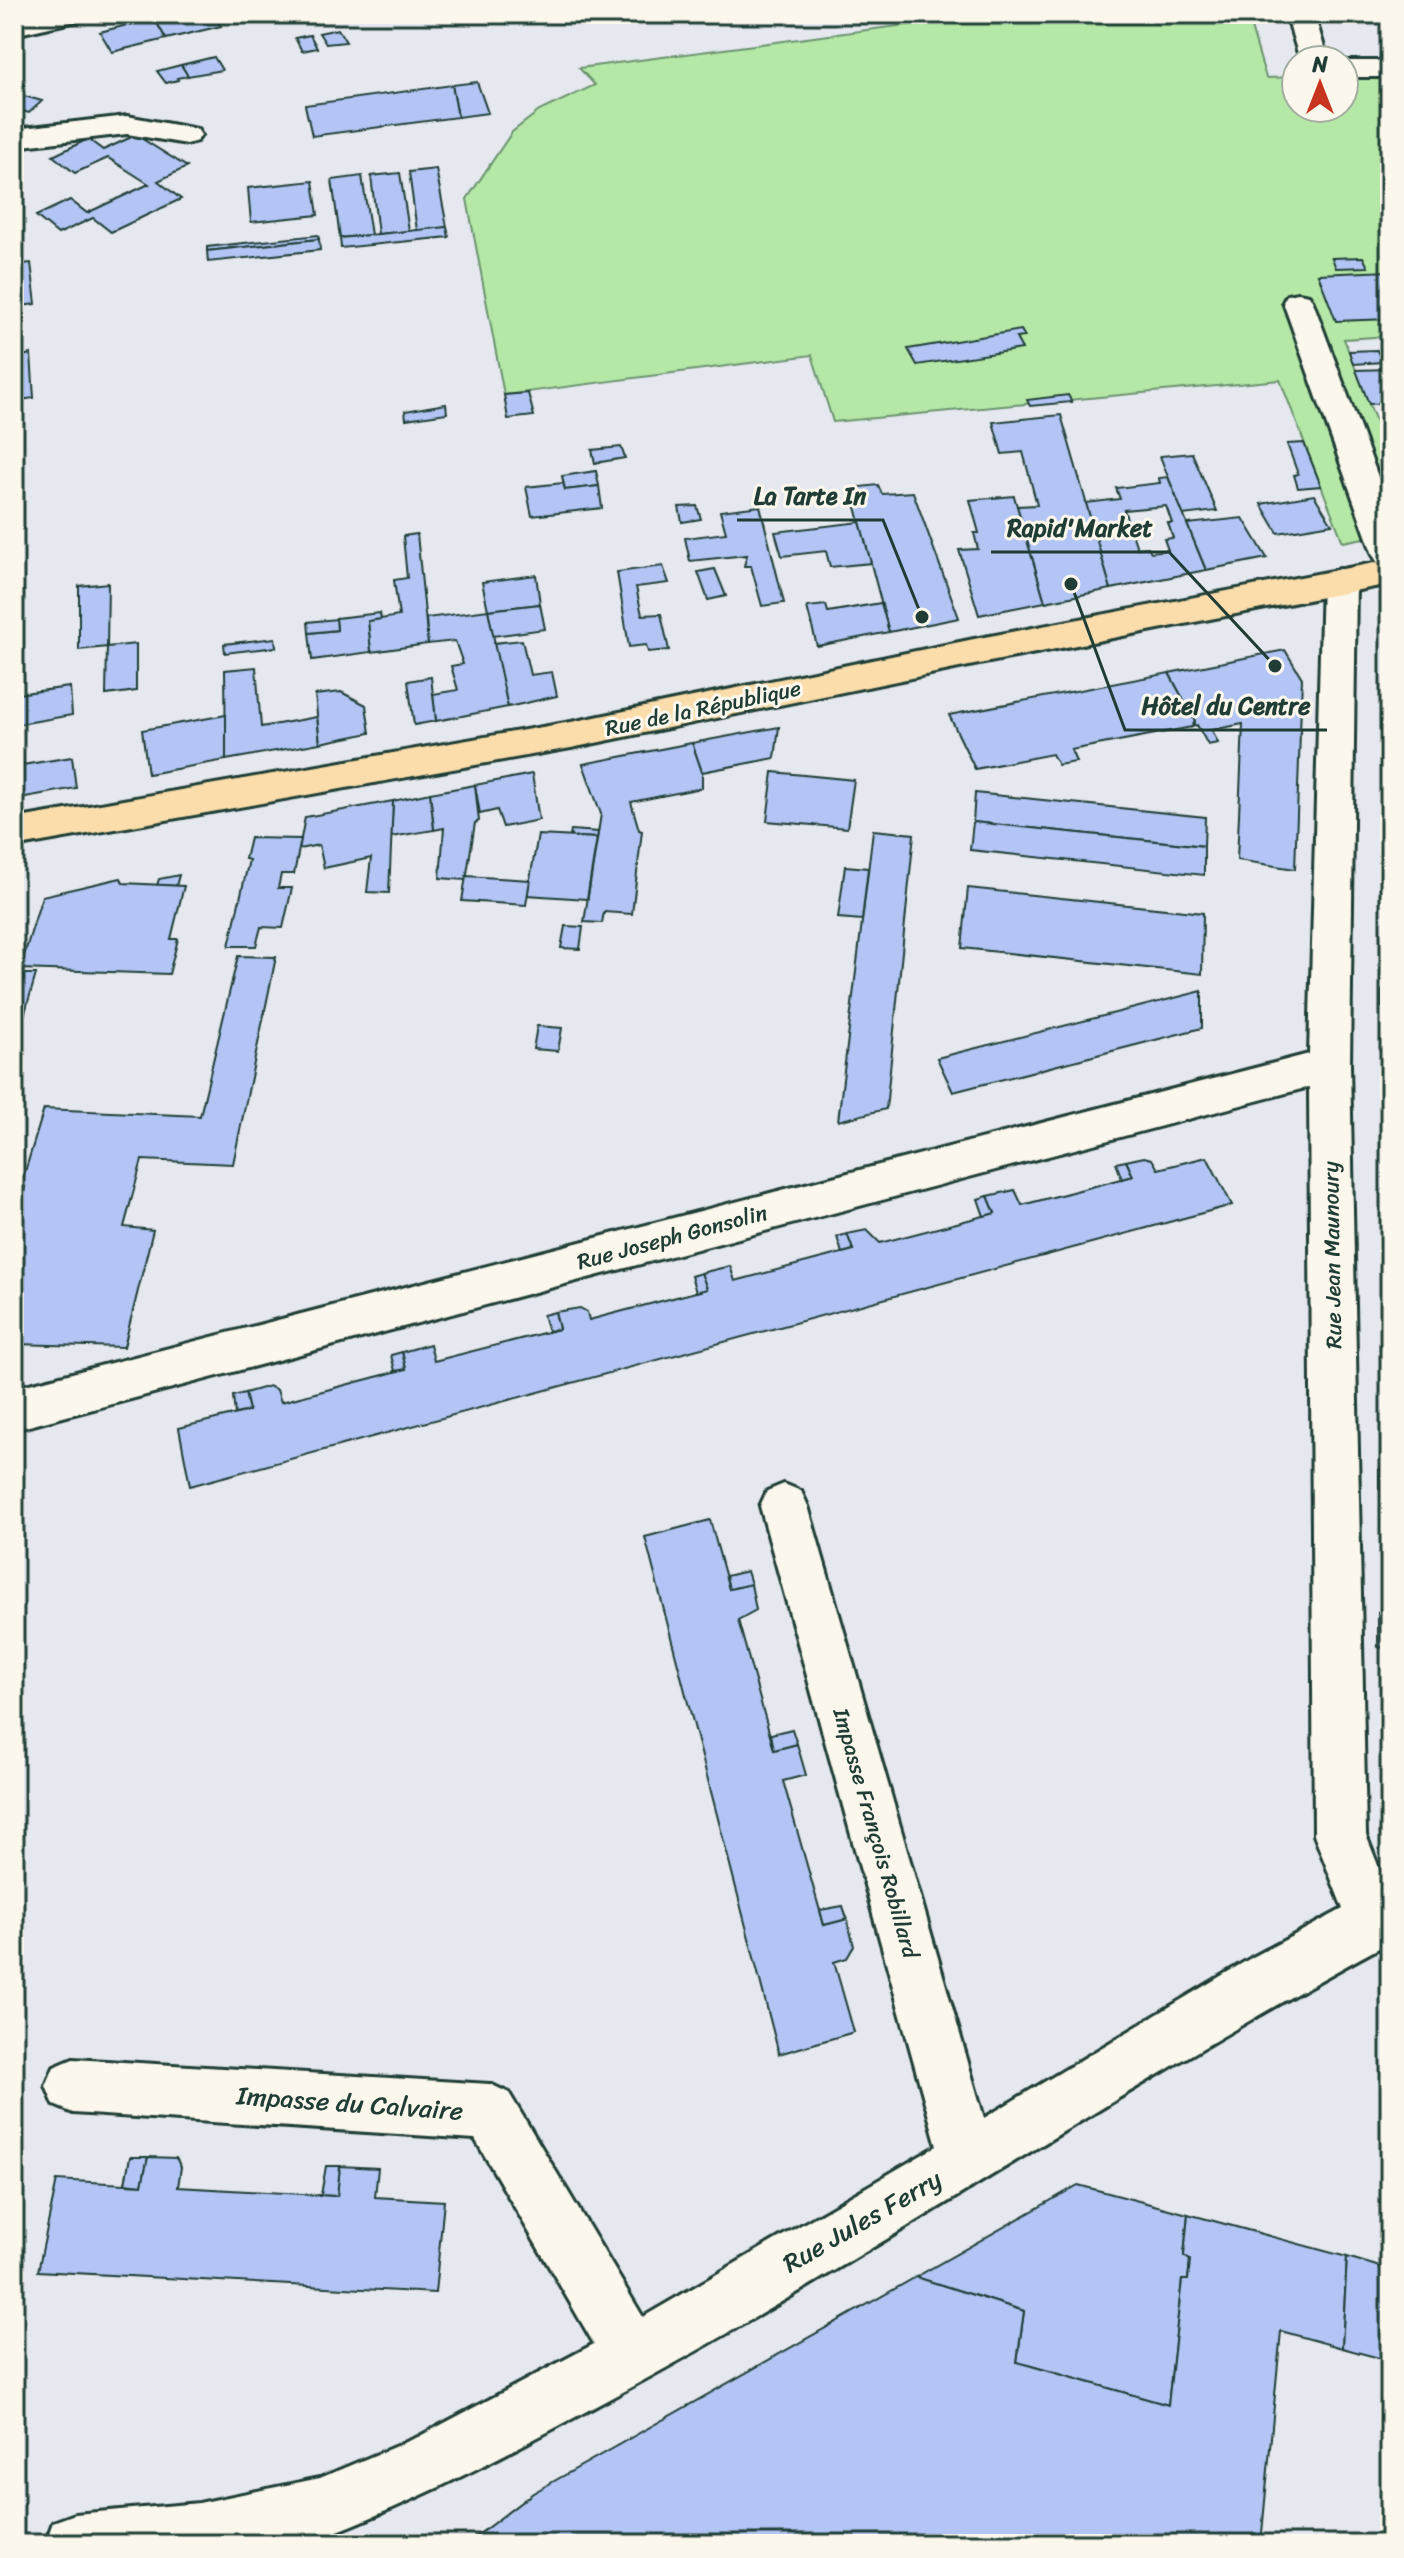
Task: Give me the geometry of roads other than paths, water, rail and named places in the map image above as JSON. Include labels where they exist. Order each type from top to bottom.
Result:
[{"type":"main road","name":"Rue de la République","points":[[14,833],[571,735],[1390,572]]},
{"type":"street","points":[[14,27],[71,14]]},
{"type":"street","points":[[1300,14],[1309,44]]},
{"type":"street","points":[[1360,69],[1390,69]]},
{"type":"street","points":[[14,138],[127,125],[187,135]]},
{"type":"street","points":[[1298,302],[1390,555]]},
{"type":"street","name":"Rue Jean Maunoury","points":[[1339,581],[1329,1065],[1340,1835],[1382,1917]]},
{"type":"street","name":"Rue Joseph Gonsolin","points":[[14,1409],[1329,1065]]},
{"type":"street","name":"Impasse François Robillard","points":[[784,1506],[968,2159]]},
{"type":"street","name":"Rue Jules Ferry","points":[[75,2544],[317,2526],[633,2355],[968,2159],[1270,1977],[1382,1917]]},
{"type":"street","name":"Impasse du Calvaire","points":[[73,2086],[490,2112],[633,2355]]},
{"type":"place","name":"Hôtel du Centre","points":[[1071,584]]},
{"type":"place","name":"La Tarte In","points":[[922,617]]},
{"type":"place","name":"Rapid'Market","points":[[1275,666]]}]
